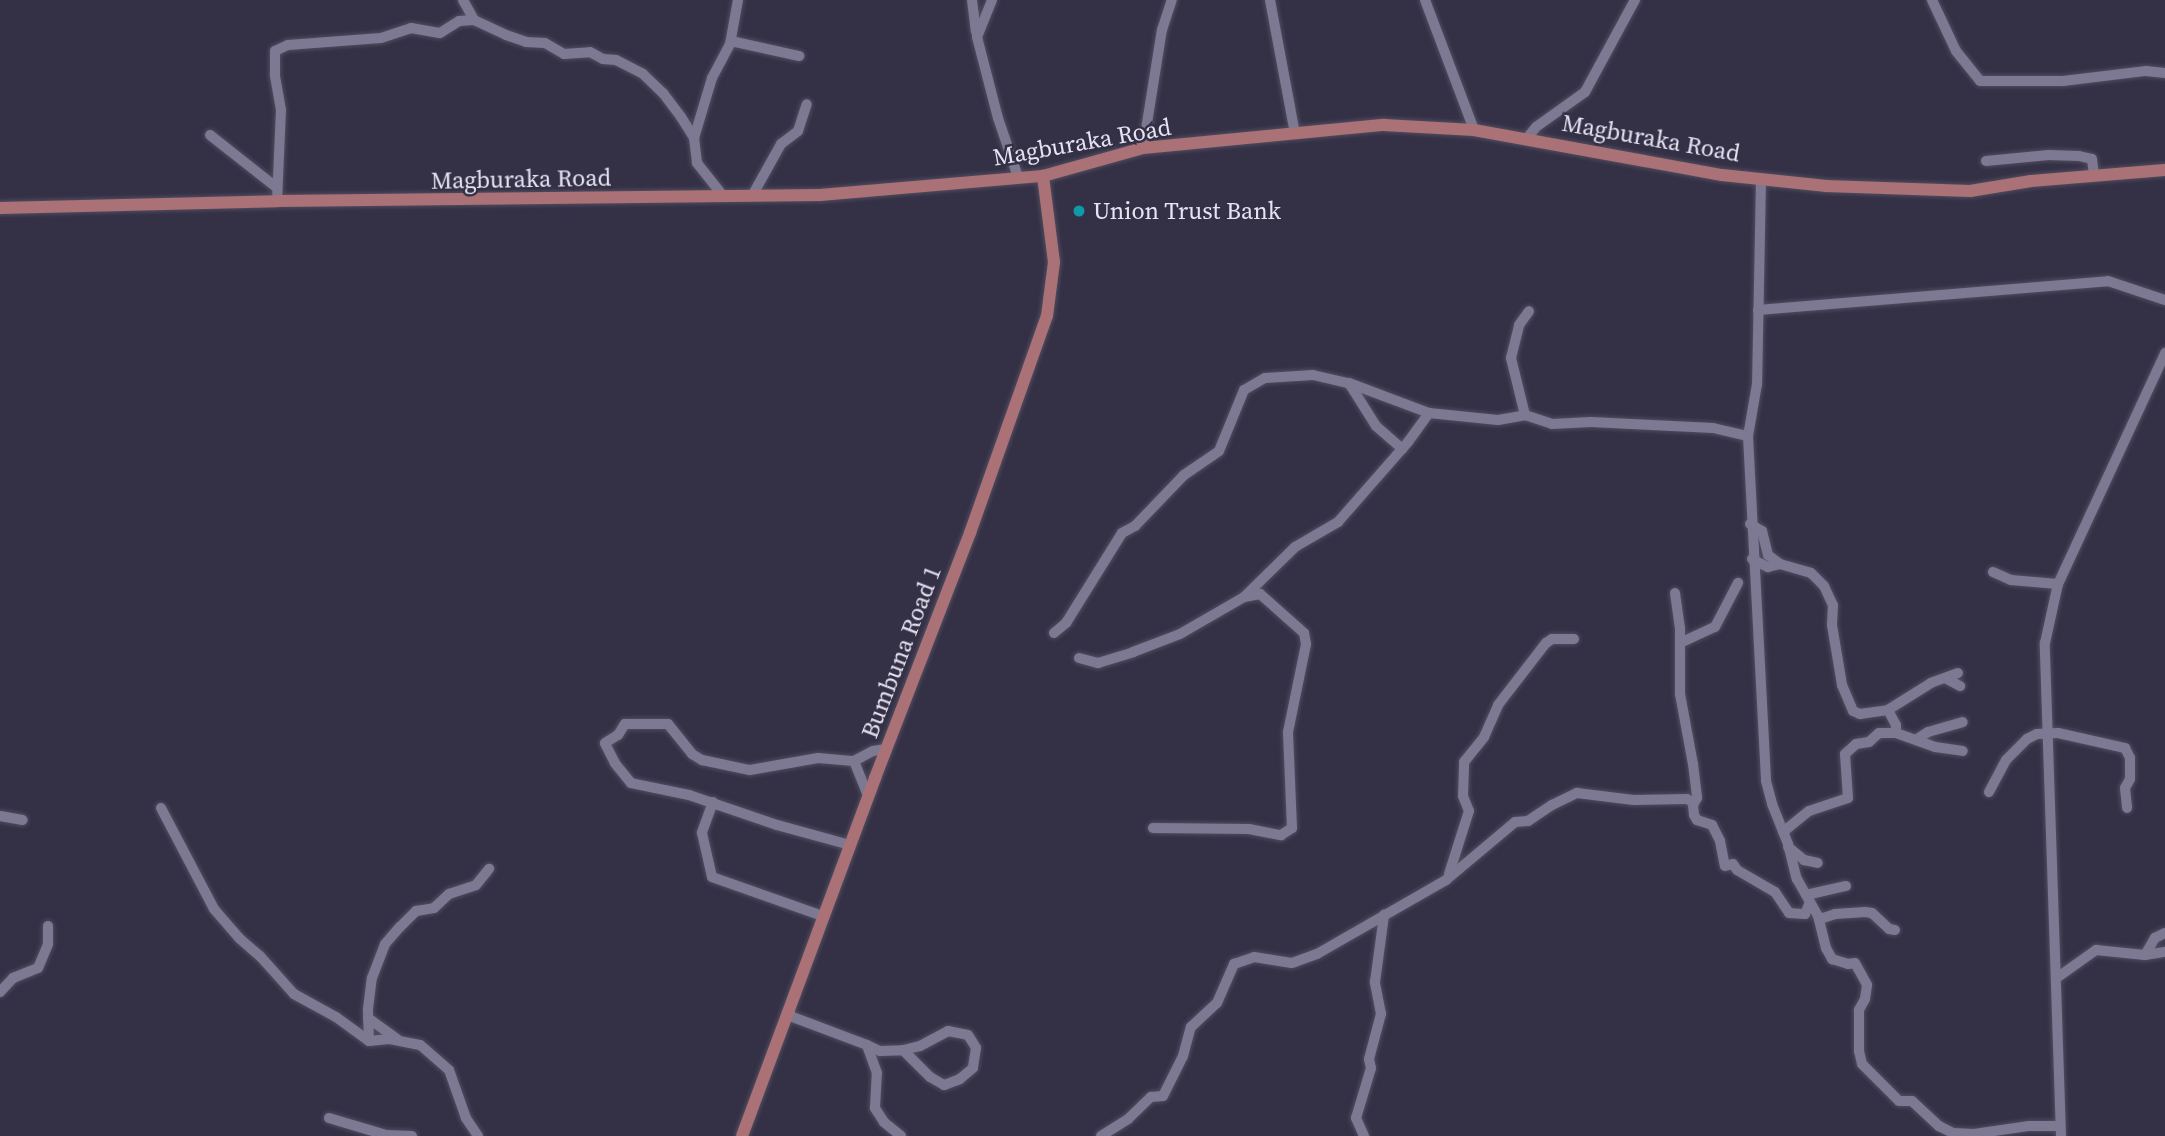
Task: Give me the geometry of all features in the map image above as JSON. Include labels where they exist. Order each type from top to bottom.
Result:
[{"type":"main road","name":"Magburaka Road","points":[[0,208],[277,194],[724,197],[929,187],[1043,176],[1143,148],[1384,125],[1474,130],[1528,137],[1722,175],[1826,186],[1970,191],[2094,175],[2165,170]]},
{"type":"main road","name":"Bumbuna Road 1","points":[[742,1136],[868,796],[970,533],[1046,316],[1054,262],[1043,176]]},
{"type":"street","points":[[463,0],[474,20]]},
{"type":"street","points":[[724,197],[697,163],[694,138],[712,78],[731,41],[738,0]]},
{"type":"street","points":[[972,0],[977,37],[998,118],[1018,177]]},
{"type":"street","points":[[977,37],[992,0]]},
{"type":"street","points":[[1143,148],[1162,30],[1172,0]]},
{"type":"street","points":[[1270,0],[1295,133]]},
{"type":"street","points":[[1425,0],[1474,130]]},
{"type":"street","points":[[1528,137],[1536,127],[1584,92],[1635,0]]},
{"type":"street","points":[[1932,0],[1956,51],[1980,81],[2063,80],[2146,71],[2165,73]]},
{"type":"street","points":[[277,194],[281,110],[275,75],[275,51],[279,47],[381,38],[411,28],[440,33],[459,21],[474,20],[526,42],[545,43],[564,54],[590,52],[633,67],[663,93],[694,138]]},
{"type":"street","points":[[731,41],[799,55]]},
{"type":"street","points":[[752,196],[781,144],[798,131],[807,104]]},
{"type":"street","points":[[210,135],[277,194]]},
{"type":"street","points":[[1986,161],[2049,155],[2080,156],[2092,159],[2094,175]]},
{"type":"street","points":[[1761,179],[1757,384],[1748,436],[1752,559],[1758,595],[1766,781],[1797,879],[1819,919],[1826,948],[1832,959],[1848,964],[1855,963],[1867,985],[1865,999],[1859,1010],[1859,1051],[1862,1064],[1899,1101],[1912,1101],[1939,1126],[1953,1133],[1995,1134],[2029,1126],[2061,1131],[2045,643],[2058,584],[2165,353]]},
{"type":"street","points":[[1758,310],[2108,281],[2165,299]]},
{"type":"street","points":[[1525,415],[1511,358],[1519,325],[1529,311]]},
{"type":"street","points":[[1054,633],[1066,623],[1122,533],[1135,526],[1184,475],[1209,461],[1219,451],[1244,390],[1265,378],[1313,375],[1349,383],[1429,413],[1498,420],[1525,415],[1552,424],[1591,422],[1713,428],[1748,436]]},
{"type":"street","points":[[1349,383],[1376,426],[1402,449]]},
{"type":"street","points":[[1079,658],[1098,663],[1180,635],[1244,597],[1295,547],[1338,522],[1402,449],[1429,413]]},
{"type":"street","points":[[1751,524],[1762,531],[1768,555],[1780,564],[1811,573],[1824,586],[1833,605],[1832,625],[1842,685],[1853,710],[1860,714],[1888,710]]},
{"type":"street","points":[[1752,559],[1768,567],[1780,564]]},
{"type":"street","points":[[1993,572],[2011,580],[2058,584]]},
{"type":"street","points":[[1260,594],[1265,577]]},
{"type":"street","points":[[1680,643],[1715,627],[1738,583]]},
{"type":"street","points":[[1675,593],[1680,643],[1679,694],[1693,764],[1697,820],[1712,825],[1725,866],[1733,864],[1737,870],[1775,892],[1789,913],[1805,914],[1808,899]]},
{"type":"street","points":[[1244,597],[1260,594]]},
{"type":"street","points":[[1153,828],[1249,829],[1281,835],[1292,828],[1288,732],[1306,644],[1304,633],[1260,594]]},
{"type":"street","points":[[1446,880],[1458,855],[1469,811],[1463,796],[1464,762],[1484,737],[1498,705],[1546,643],[1552,639],[1574,639]]},
{"type":"street","points":[[1879,733],[1883,712],[1931,683],[1958,673]]},
{"type":"street","points":[[1947,679],[1960,686]]},
{"type":"street","points":[[1888,710],[1896,725],[1895,733]]},
{"type":"street","points":[[1917,739],[1928,732],[1962,722]]},
{"type":"street","points":[[850,845],[777,825],[713,802],[631,783],[615,763],[605,743],[618,735],[625,724],[668,724],[692,754],[702,760],[750,771],[818,758],[854,761],[873,751],[886,749]]},
{"type":"street","points":[[1783,832],[1809,811],[1848,798],[1845,754],[1856,744],[1869,741],[1879,733],[1895,733],[1935,747],[1963,751]]},
{"type":"street","points":[[1989,792],[2016,749],[2027,739],[2048,733],[2125,748],[2130,758],[2130,779],[2125,788],[2127,808]]},
{"type":"street","points":[[854,761],[868,796]]},
{"type":"street","points":[[1101,1136],[1128,1119],[1151,1097],[1163,1096],[1182,1056],[1191,1027],[1217,1003],[1234,964],[1254,957],[1292,963],[1317,954],[1446,880],[1515,822],[1528,821],[1577,793],[1634,800],[1687,799],[1694,803]]},
{"type":"street","points":[[713,802],[702,833],[712,877],[823,916]]},
{"type":"street","points":[[161,808],[214,909],[294,994],[337,1017],[369,1041],[398,1040]]},
{"type":"street","points":[[0,816],[23,820]]},
{"type":"street","points":[[1788,847],[1804,860],[1818,863]]},
{"type":"street","points":[[369,1041],[372,978],[385,944],[416,911],[434,908],[449,894],[476,886],[489,869]]},
{"type":"street","points":[[1808,899],[1846,886]]},
{"type":"street","points":[[1819,919],[1835,914],[1865,912],[1872,914],[1889,929],[1895,930]]},
{"type":"street","points":[[1364,1136],[1356,1118],[1371,1068],[1369,1059],[1381,1014],[1374,982],[1384,915]]},
{"type":"street","points":[[0,992],[13,978],[38,968],[48,944],[48,926]]},
{"type":"street","points":[[2145,955],[2155,938],[2165,933]]},
{"type":"street","points":[[2058,977],[2096,950],[2145,955],[2165,952]]},
{"type":"street","points":[[790,1008],[790,1016],[880,1051],[920,1046],[948,1031],[968,1035],[976,1048],[973,1068],[960,1079],[944,1085],[930,1077],[903,1049]]},
{"type":"street","points":[[368,1018],[398,1040],[429,1050],[449,1070],[466,1118],[478,1136]]},
{"type":"street","points":[[867,1045],[877,1073],[876,1108],[884,1122],[901,1136]]},
{"type":"street","points":[[329,1118],[386,1135],[412,1136]]},
{"type":"place","name":"Union Trust Bank","points":[[1079,211]]}]
